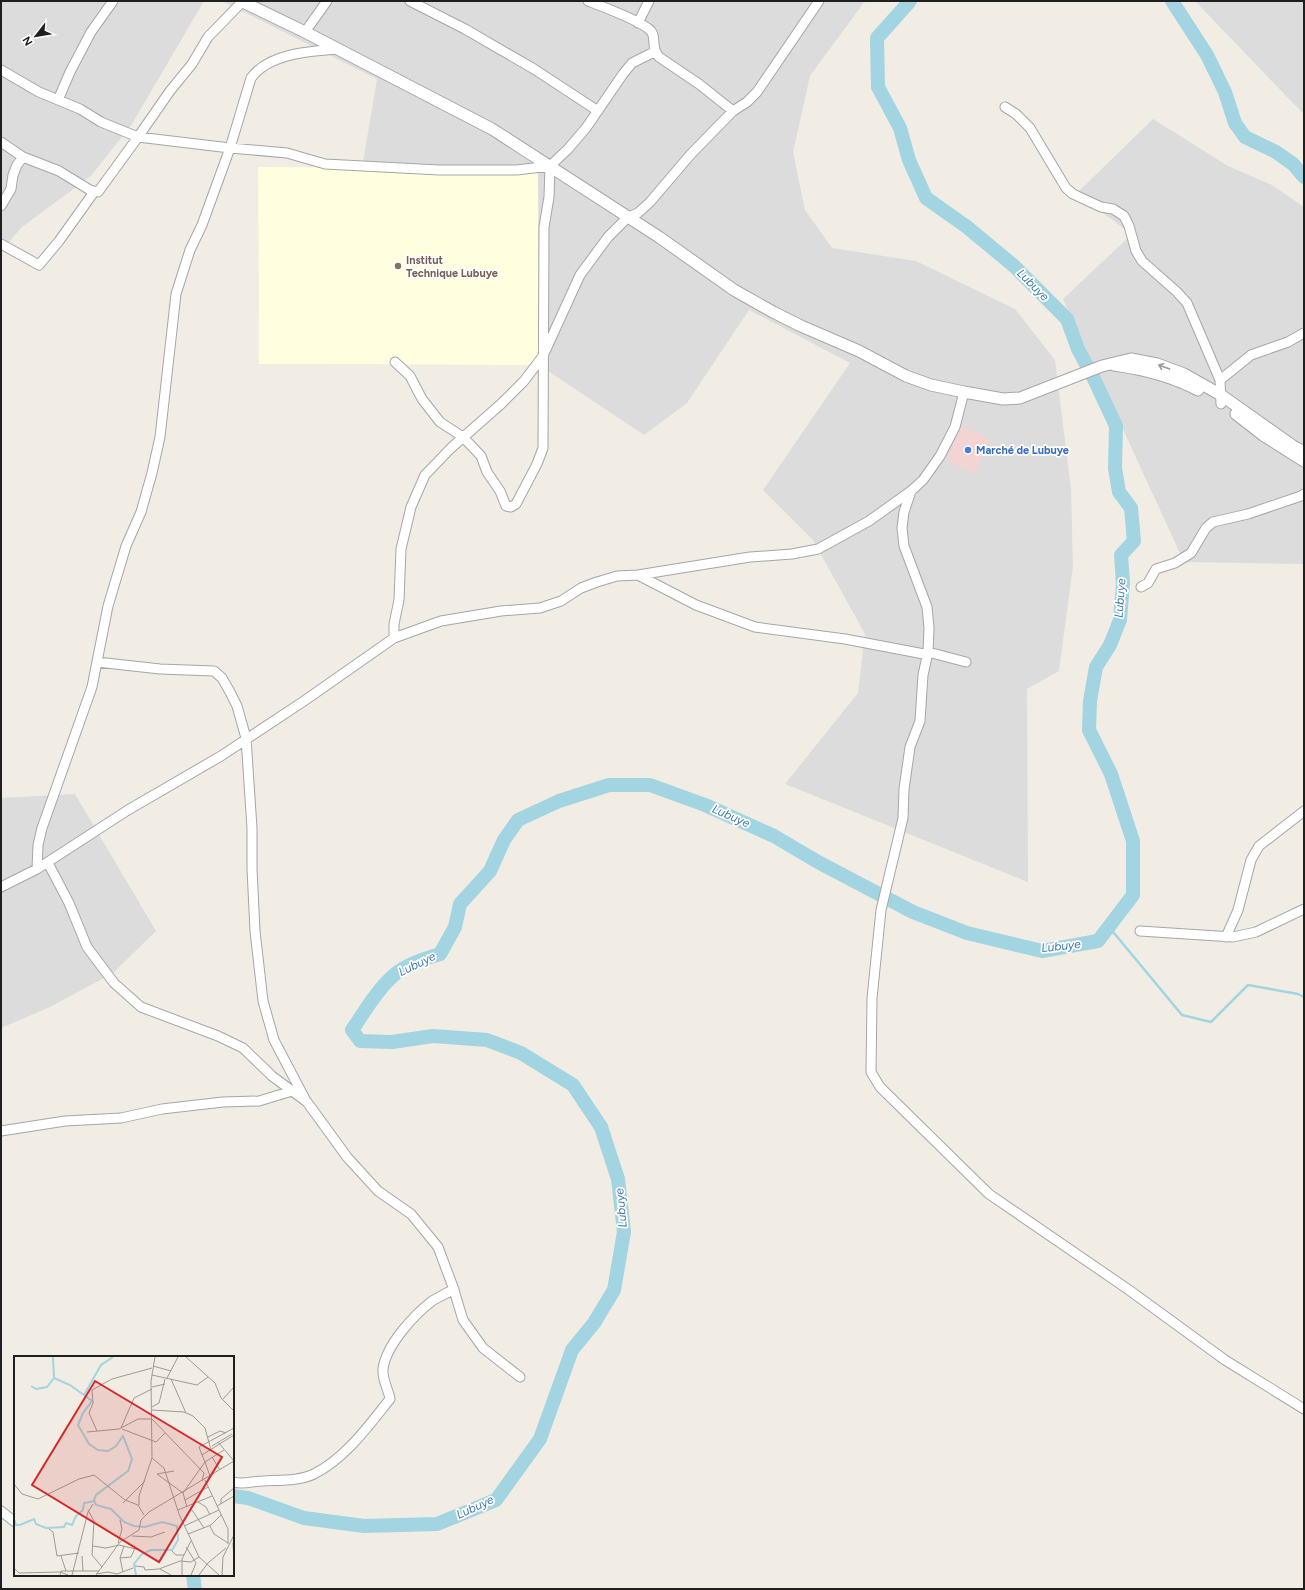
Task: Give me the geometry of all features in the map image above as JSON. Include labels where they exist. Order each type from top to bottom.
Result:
[{"type":"street","points":[[58,100],[70,72],[92,32],[112,1]]},
{"type":"street","points":[[1,142],[23,157],[59,171],[94,192],[98,192],[101,190],[170,91],[192,64],[208,37],[242,1],[339,49],[492,129],[659,237],[729,286],[773,312],[859,351],[906,376],[931,385],[1003,399],[1020,398],[1044,390],[1104,365],[1129,367],[1152,372],[1186,384],[1221,399],[1304,452]]},
{"type":"street","points":[[305,32],[327,1]]},
{"type":"street","points":[[410,1],[465,29],[534,69],[598,111]]},
{"type":"street","points":[[588,1],[651,31],[654,39],[654,52],[659,57],[705,88],[733,111]]},
{"type":"street","points":[[638,24],[649,1]]},
{"type":"street","points":[[394,638],[394,624],[399,600],[401,549],[411,507],[425,475],[463,437],[514,390],[543,356],[580,275],[608,237],[628,217],[638,213],[650,202],[691,154],[733,111],[747,102],[765,82],[819,1]]},
{"type":"street","points":[[37,869],[38,845],[42,828],[92,687],[108,606],[126,546],[141,512],[160,437],[176,294],[190,250],[202,224],[230,148],[252,78],[258,69],[289,56],[312,51],[339,49]]},
{"type":"street","points":[[3,75],[80,109],[101,122],[138,137],[287,153],[325,164],[439,170],[517,170],[550,166],[568,149],[598,111],[632,63],[654,52]]},
{"type":"street","points":[[1005,107],[1016,114],[1030,128],[1066,188],[1073,194],[1100,207],[1113,209],[1124,216],[1129,226],[1136,251],[1142,261],[1177,292],[1187,303],[1220,380],[1221,399],[1263,435],[1304,461]]},
{"type":"street","points":[[1,146],[11,148]]},
{"type":"street","points":[[1,206],[11,188],[15,170],[23,157]]},
{"type":"street","points":[[395,362],[410,376],[422,399],[440,422],[463,437],[481,456],[487,472],[500,491],[506,506],[511,507],[519,499],[537,464],[543,448],[544,227],[549,197],[550,166]]},
{"type":"street","points":[[1,244],[39,264],[59,241],[94,192]]},
{"type":"street","points":[[1220,380],[1251,355],[1288,342],[1304,333]]},
{"type":"street","points":[[1,887],[48,863],[128,810],[221,756],[304,701],[394,638],[413,630],[448,620],[501,611],[540,608],[561,601],[581,588],[616,576],[638,575],[714,562],[750,557],[792,554],[818,549],[869,521],[911,491],[923,480],[940,456],[955,427],[964,392]]},
{"type":"street","points":[[911,491],[904,512],[902,528],[904,546],[927,608],[929,628],[928,652],[923,675],[920,721],[910,746],[904,789],[903,818],[881,910],[872,998],[871,1072],[880,1087],[989,1194],[1128,1290],[1225,1360],[1304,1409]]},
{"type":"street","points":[[1141,587],[1148,583],[1156,569],[1175,563],[1191,553],[1206,528],[1213,522],[1248,514],[1304,494]]},
{"type":"street","points":[[638,575],[696,605],[755,627],[845,639],[924,654],[928,652],[966,662]]},
{"type":"street","points":[[97,662],[160,669],[214,671],[222,678],[237,706],[246,738],[252,828],[255,932],[263,1001],[274,1040],[307,1102],[348,1157],[378,1191],[411,1214],[438,1247],[454,1290],[463,1320],[483,1348],[520,1377]]},
{"type":"street","points":[[1226,936],[1238,910],[1251,860],[1259,846],[1304,811]]},
{"type":"street","points":[[48,863],[69,903],[87,947],[114,983],[141,1007],[218,1036],[243,1048],[272,1076],[307,1102]]},
{"type":"street","points":[[1140,931],[1233,937],[1256,932],[1304,909]]},
{"type":"street","points":[[1,1131],[65,1121],[121,1118],[170,1108],[224,1102],[258,1101],[292,1091]]},
{"type":"street","points":[[234,1482],[241,1484],[253,1481],[285,1480],[309,1476],[326,1466],[343,1452],[362,1433],[390,1399],[383,1379],[383,1367],[397,1339],[414,1318],[433,1301],[454,1290]]},
{"type":"street","points":[[1,1510],[14,1521]]},
{"type":"shaded area","points":[[1,1],[204,1],[132,124],[91,176],[22,227],[1,251]]},
{"type":"shaded area","points":[[222,1],[865,1],[810,76],[793,152],[805,210],[832,248],[916,261],[1015,309],[1055,360],[1071,489],[1073,566],[1059,671],[1027,689],[1028,882],[785,784],[858,693],[865,634],[813,540],[763,490],[850,363],[749,310],[687,403],[644,435],[539,365],[259,364],[258,167],[362,168],[377,79]]},
{"type":"shaded area","points":[[1195,1],[1304,1],[1304,114],[1291,101]]},
{"type":"shaded area","points":[[1153,119],[1228,166],[1272,185],[1304,207],[1304,564],[1184,562],[1063,299],[1132,234],[1076,194]]},
{"type":"shaded area","name":"Institut Technique Lubuye","points":[[258,167],[538,168],[539,365],[259,364]]},
{"type":"shaded area","name":"Marché de Lubuye","points":[[961,426],[990,439],[975,473],[946,460]]},
{"type":"shaded area","points":[[75,794],[156,931],[113,973],[50,1007],[1,1028],[1,798]]},
{"type":"waterway","name":"Lubuye","points":[[234,1496],[248,1498],[304,1518],[364,1526],[437,1524],[496,1500],[540,1439],[572,1350],[594,1323],[614,1290],[624,1232],[618,1179],[601,1127],[573,1085],[521,1053],[487,1040],[433,1036],[392,1042],[360,1041],[352,1030],[377,994],[394,975],[410,965],[440,954],[455,927],[460,904],[490,871],[504,840],[518,820],[559,801],[609,785],[650,785],[705,805],[774,836],[818,862],[913,912],[967,933],[1042,951],[1098,941],[1133,895],[1133,841],[1111,774],[1089,730],[1090,701],[1096,667],[1110,645],[1120,620],[1123,583],[1121,555],[1134,541],[1131,508],[1119,492],[1115,468],[1116,426],[1078,349],[1067,319],[1014,266],[967,227],[926,198],[909,160],[900,128],[878,87],[877,38],[910,1]]},
{"type":"waterway","name":"Lubuye","points":[[1172,1],[1207,55],[1225,92],[1235,123],[1245,137],[1276,152],[1293,164],[1304,177]]},
{"type":"waterway","points":[[1109,927],[1182,1015],[1211,1022],[1248,985],[1298,994],[1304,997]]},
{"type":"waterway","name":"Lubuye","points":[[193,1576],[195,1589]]},
{"type":"place","name":"Institut Technique Lubuye","points":[[398,266]]},
{"type":"place","name":"Marché de Lubuye","points":[[968,450]]}]
